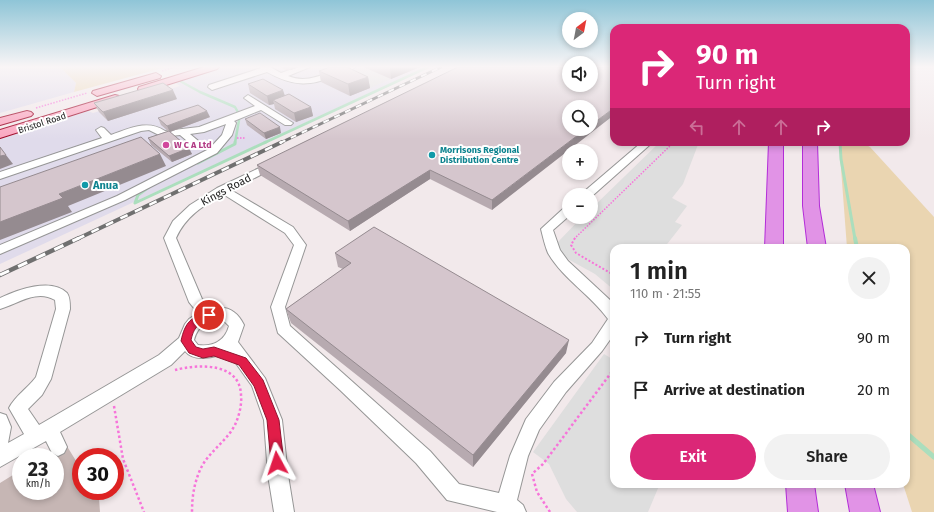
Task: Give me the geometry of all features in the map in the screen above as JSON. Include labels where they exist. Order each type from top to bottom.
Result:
[{"type":"highway","points":[[774,244],[776,146]]},
{"type":"highway","points":[[810,146],[811,206],[816,244]]},
{"type":"highway","points":[[800,488],[803,512]]},
{"type":"highway","points":[[859,488],[865,512]]},
{"type":"main road","name":"Bristol Road","points":[[0,122],[105,91]]},
{"type":"main road","name":"Bristol Road","points":[[0,136],[138,91]]},
{"type":"street","points":[[248,98],[288,123]]},
{"type":"street","points":[[0,176],[140,128],[149,127],[156,129],[163,134],[201,130],[262,107]]},
{"type":"street","points":[[0,250],[121,198],[213,151],[223,143],[231,129],[231,123],[229,120]]},
{"type":"street","points":[[101,130],[109,139]]},
{"type":"street","points":[[183,132],[197,144]]},
{"type":"street","points":[[594,188],[643,146]]},
{"type":"street","name":"Kings Road","points":[[209,315],[196,302],[170,238],[177,223],[188,211],[205,200],[287,158]]},
{"type":"street","points":[[224,190],[289,230],[300,245],[278,307],[283,329],[423,456],[454,493],[511,508],[519,456],[532,426],[560,387],[597,347],[610,328]]},
{"type":"street","points":[[562,216],[547,228],[554,251],[563,264],[606,304],[610,310]]},
{"type":"street","points":[[0,304],[30,292],[46,290],[56,293],[62,297],[63,309],[43,379],[36,390],[18,408],[58,447]]},
{"type":"street","points":[[0,458],[43,433],[169,366],[189,345],[188,331],[193,322],[196,302]]},
{"type":"street","points":[[189,345],[203,353],[214,351],[230,343],[236,335],[237,325],[228,314],[222,312],[209,315],[193,322]]},
{"type":"street","points":[[230,343],[242,362],[259,383],[273,420],[278,476],[284,512]]},
{"type":"street","points":[[214,351],[242,362]]},
{"type":"street","points":[[0,421],[2,427],[0,440]]},
{"type":"path","points":[[610,273],[576,253],[572,245],[573,240],[670,146]]},
{"type":"path","points":[[596,264],[600,261]]},
{"type":"path","points":[[169,366],[214,367],[224,370],[237,379],[242,394],[233,428],[207,457],[200,470],[192,492],[192,512]]},
{"type":"path","points":[[550,512],[537,492],[532,474],[543,464],[610,374]]},
{"type":"path","points":[[118,401],[112,404],[118,423],[123,459],[144,512]]},
{"type":"shaded area","points":[[0,91],[74,91],[74,92],[0,113]]},
{"type":"shaded area","points":[[164,91],[374,91],[0,264],[0,139],[88,111],[93,113]]},
{"type":"shaded area","points":[[656,146],[697,146],[683,184],[672,198],[687,206],[675,222],[682,225],[667,244],[610,244],[610,287],[595,274],[564,257],[559,250],[557,243],[575,224],[598,224],[598,202]]},
{"type":"shaded area","points":[[839,146],[868,146],[934,217],[934,512],[912,512],[904,488],[910,488],[910,244],[847,244]]},
{"type":"shaded area","points":[[604,354],[610,358],[610,488],[658,488],[648,512],[577,512],[566,499],[549,464],[533,452]]},
{"type":"shaded area","points":[[65,443],[72,454],[72,500],[99,500],[100,512],[0,512],[0,483],[12,476],[12,500],[64,500],[64,448],[57,448]]},
{"type":"building","points":[[136,91],[170,91],[103,112],[94,103]]},
{"type":"building","points":[[259,91],[281,91],[267,96]]},
{"type":"building","name":"Morrisons Regional Distribution Centre","points":[[409,91],[610,91],[610,111],[598,120],[598,100],[562,100],[562,136],[577,136],[566,144],[562,144],[562,147],[492,200],[430,170],[348,221],[257,165]]},
{"type":"building","points":[[289,94],[311,107],[294,113],[273,100]]},
{"type":"building","points":[[198,105],[207,111],[167,126],[158,118]]},
{"type":"building","points":[[260,113],[280,127],[264,133],[245,119]]},
{"type":"building","points":[[169,131],[189,148],[169,156],[148,138]]},
{"type":"building","points":[[141,137],[160,154],[59,194],[63,198],[0,222],[0,187]]},
{"type":"building","points":[[0,147],[6,155],[0,156]]},
{"type":"building","points":[[374,227],[569,340],[473,455],[286,309],[351,263],[335,253]]},
{"type":"waterway","points":[[198,91],[235,107],[239,114]]},
{"type":"waterway","points":[[264,143],[376,91]]},
{"type":"waterway","points":[[235,143],[239,120]]},
{"type":"waterway","points":[[149,187],[138,195],[135,203],[266,142]]},
{"type":"waterway","points":[[198,163],[235,143]]},
{"type":"waterway","points":[[840,146],[841,159],[855,239]]},
{"type":"waterway","points":[[855,238],[856,244]]},
{"type":"waterway","points":[[910,436],[934,457]]},
{"type":"railway","points":[[280,143],[390,91]]},
{"type":"railway","points":[[77,239],[282,142]]},
{"type":"railway","points":[[0,275],[79,238]]},
{"type":"place","name":"W C A Ltd","points":[[166,145]]},
{"type":"place","name":"Morrisons Regional Distribution Centre","points":[[432,155]]},
{"type":"place","name":"Anua","points":[[85,185]]},
{"type":"route","points":[[209,315],[193,322],[188,331],[186,341],[192,350],[203,353],[214,351],[242,362],[259,383],[273,420],[277,463]]}]
